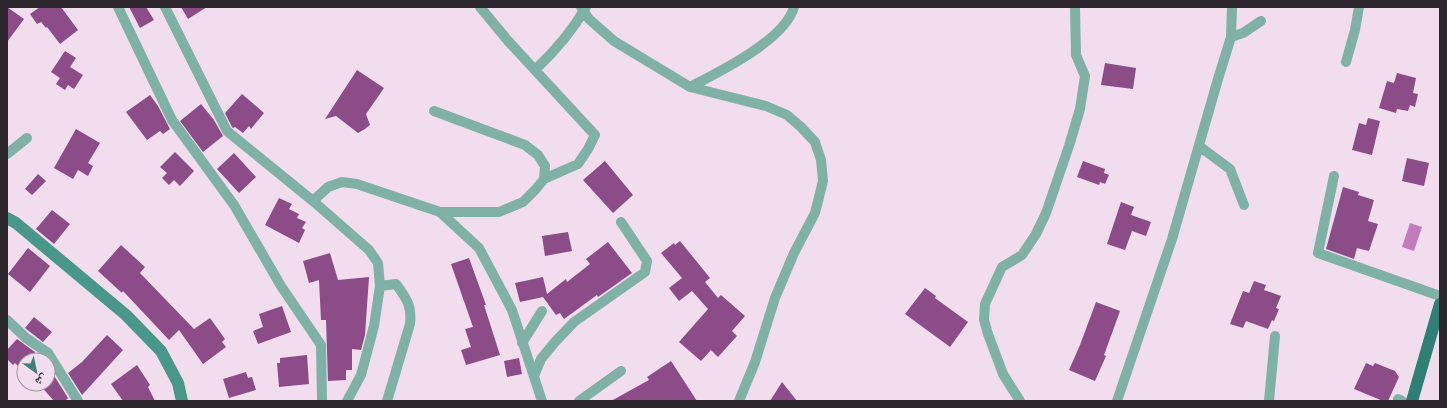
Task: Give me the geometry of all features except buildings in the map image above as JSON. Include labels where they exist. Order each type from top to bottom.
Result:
[{"type":"main road","points":[[1412,401],[1440,304]]},
{"type":"street","points":[[118,7],[172,120],[234,206],[281,286],[322,345],[322,401]]},
{"type":"street","points":[[164,7],[227,131],[313,201],[369,250],[378,263],[380,286],[374,326],[361,375],[347,401]]},
{"type":"street","points":[[313,201],[328,187],[342,182],[357,184],[440,212],[499,212],[523,202],[544,179],[578,164],[595,135],[504,36],[480,7]]},
{"type":"street","points":[[690,87],[762,45],[784,25],[794,7]]},
{"type":"street","points":[[1020,401],[1003,374],[988,334],[984,320],[985,304],[1002,266],[1022,255],[1036,234],[1046,213],[1069,146],[1080,109],[1085,76],[1076,55],[1075,7]]},
{"type":"street","points":[[1117,401],[1172,239],[1231,37],[1232,7]]},
{"type":"street","points":[[1346,62],[1356,30],[1359,7]]},
{"type":"street","points":[[535,70],[547,59],[578,21],[583,8]]},
{"type":"street","points":[[583,8],[589,19],[614,41],[690,87],[766,106],[787,115],[815,142],[821,160],[822,181],[815,213],[794,253],[775,298],[755,362],[739,401]]},
{"type":"street","points":[[1231,37],[1243,33],[1261,22]]},
{"type":"street","points":[[434,111],[525,145],[538,155],[545,166],[544,179]]},
{"type":"street","points":[[7,154],[26,138]]},
{"type":"street","points":[[1199,146],[1230,169],[1244,204]]},
{"type":"street","points":[[1334,176],[1318,253],[1440,296]]},
{"type":"street","points":[[440,212],[479,248],[512,310],[542,401]]},
{"type":"street","points":[[7,213],[11,221],[126,315],[161,351],[178,383],[182,401]]},
{"type":"street","points":[[534,376],[541,360],[555,342],[574,322],[645,272],[646,261],[621,222]]},
{"type":"street","points":[[1416,282],[1440,296]]},
{"type":"street","points":[[380,286],[396,284],[410,307],[412,314],[387,401]]},
{"type":"street","points":[[522,343],[542,311]]},
{"type":"street","points":[[7,320],[26,338],[48,353],[78,401]]},
{"type":"street","points":[[1268,401],[1275,336]]},
{"type":"street","points":[[579,401],[622,371]]},
{"type":"shaded area","points":[[1410,223],[1422,227],[1414,251],[1402,247]]}]
